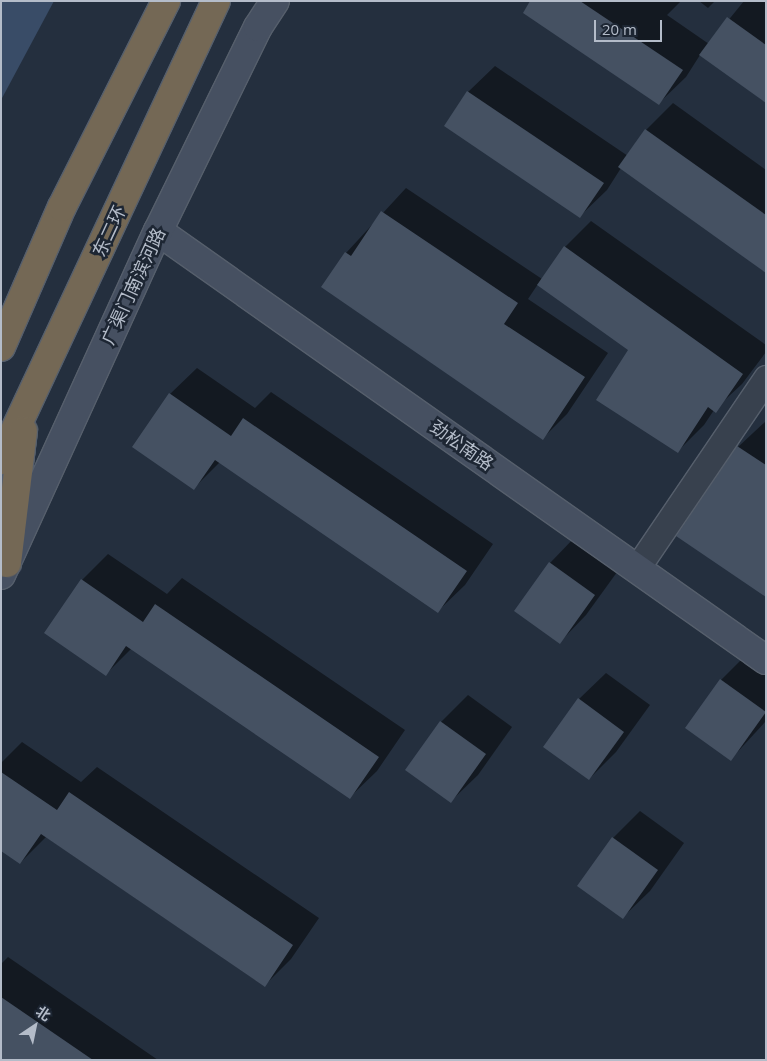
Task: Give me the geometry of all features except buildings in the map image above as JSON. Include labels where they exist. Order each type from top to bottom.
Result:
[{"type":"highway","points":[[1,347],[62,208],[166,1]]},
{"type":"highway","name":"东二环","points":[[1,460],[216,6]]},
{"type":"highway","points":[[4,569],[26,408]]},
{"type":"street","name":"广渠门南滨河路","points":[[4,569],[158,231],[258,27],[275,1]]},
{"type":"street","name":"劲松南路","points":[[158,231],[766,660]]},
{"type":"street","points":[[637,568],[766,378]]},
{"type":"water","points":[[1,1],[54,1],[1,100]]}]
